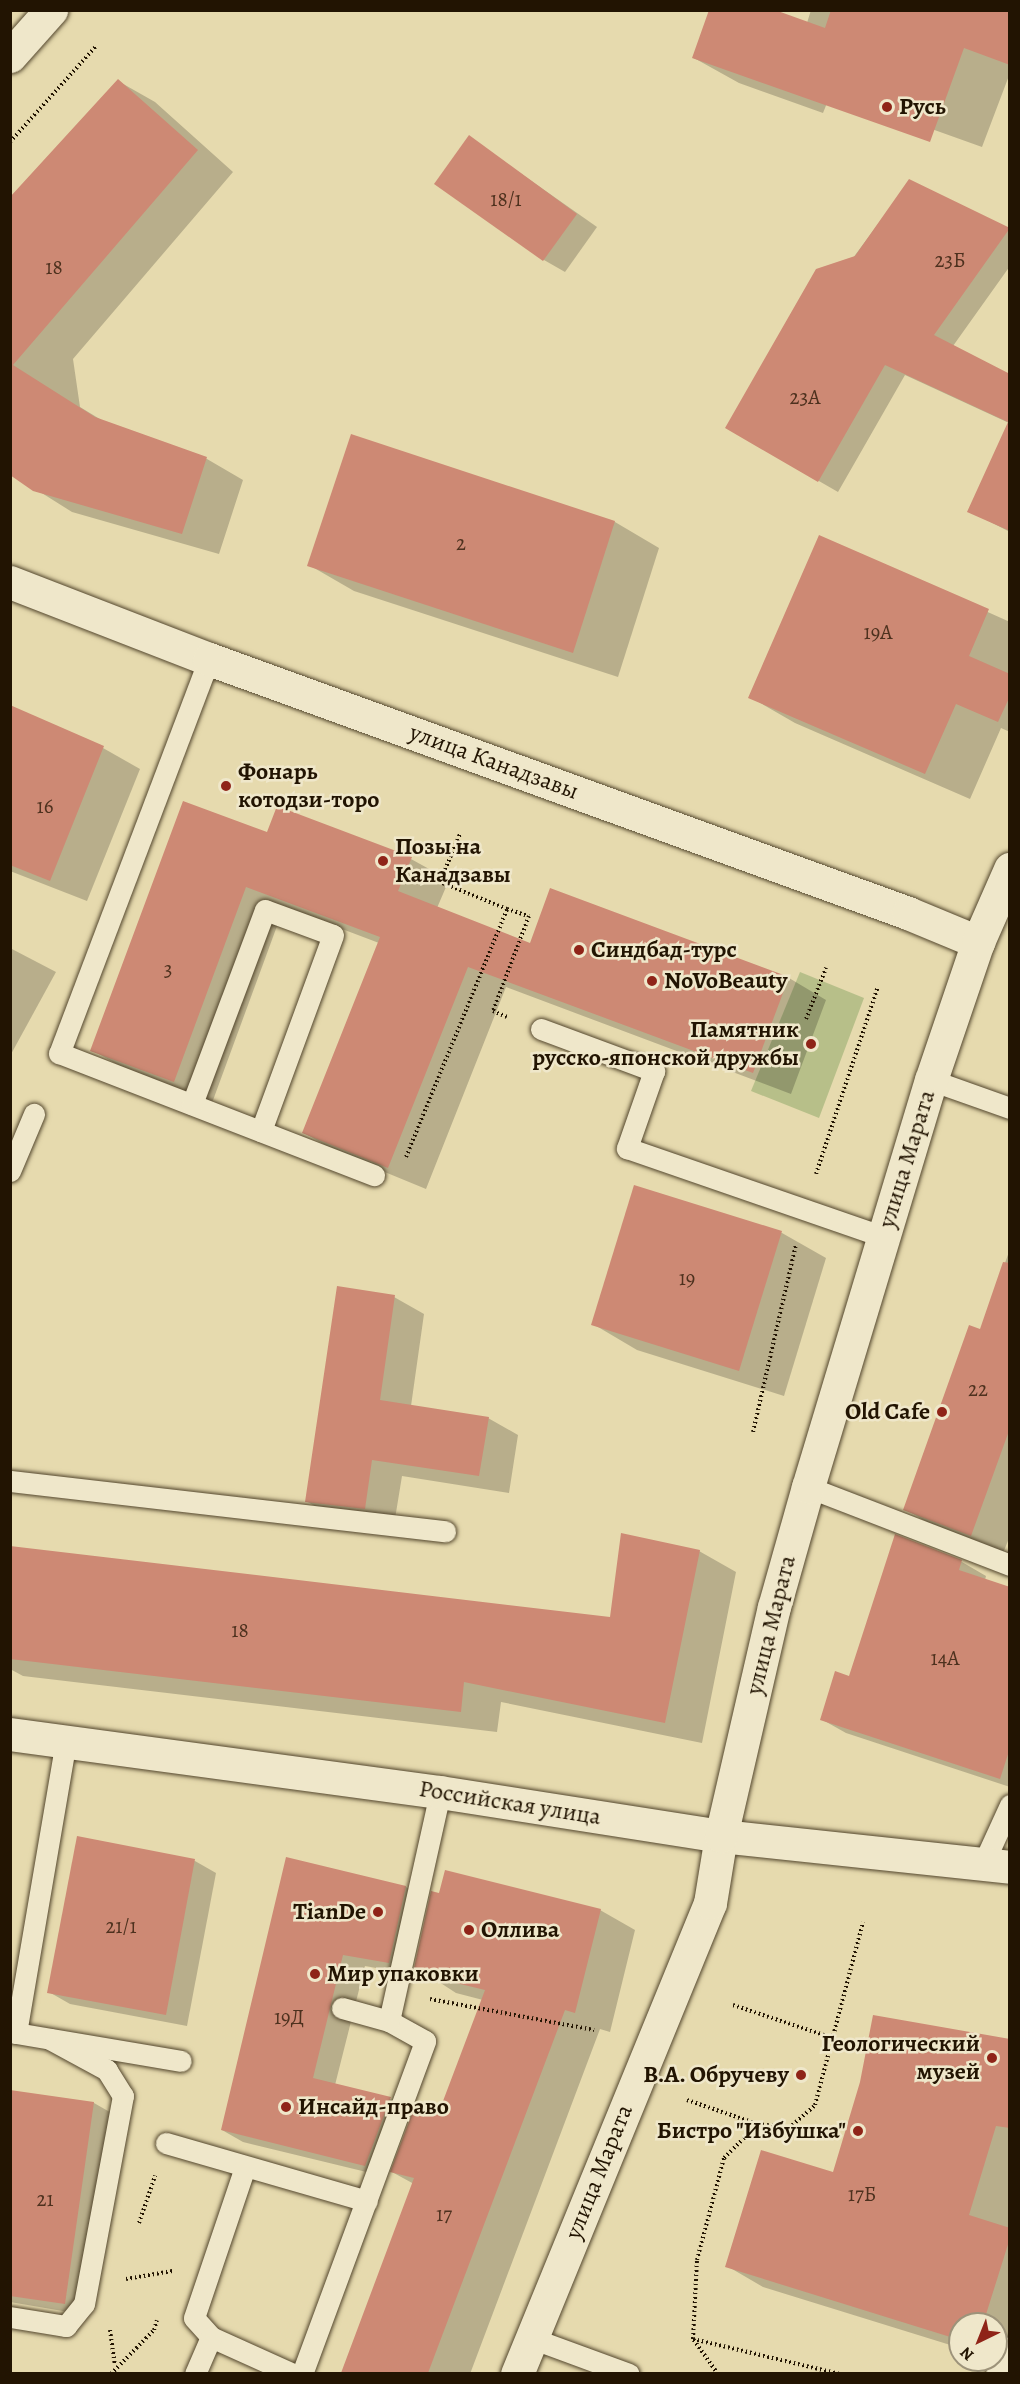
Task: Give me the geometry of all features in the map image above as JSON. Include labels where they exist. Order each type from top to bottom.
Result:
[{"type":"street","points":[[10,56],[51,10]]},
{"type":"street","name":"улица Канадзавы","points":[[10,582],[208,659],[908,913],[978,942]]},
{"type":"street","name":"улица Марата","points":[[517,2373],[710,1903],[721,1836],[774,1607],[808,1487],[931,1080],[978,942],[1000,915],[1010,869]]},
{"type":"street","name":"Российская улица","points":[[10,1734],[440,1792],[721,1836],[996,1865]]},
{"type":"lane","points":[[208,659],[59,1053],[374,1175]]},
{"type":"lane","points":[[192,1104],[265,910],[333,935],[261,1131]]},
{"type":"lane","points":[[541,1029],[654,1071],[627,1148],[884,1237]]},
{"type":"lane","points":[[931,1080],[1010,1108]]},
{"type":"lane","points":[[10,1172],[34,1114]]},
{"type":"lane","points":[[10,1481],[445,1531]]},
{"type":"lane","points":[[808,1487],[1010,1565]]},
{"type":"lane","points":[[66,1742],[13,2033],[181,2061]]},
{"type":"lane","points":[[389,2021],[440,1792]]},
{"type":"lane","points":[[996,1865],[1010,1805]]},
{"type":"lane","points":[[302,2373],[425,2041],[389,2021],[342,2008]]},
{"type":"lane","points":[[10,2317],[66,2326],[84,2304],[123,2096],[107,2070],[50,2039]]},
{"type":"lane","points":[[166,2143],[366,2201]]},
{"type":"lane","points":[[245,2167],[194,2318],[211,2337],[293,2373]]},
{"type":"lane","points":[[195,2373],[211,2337]]},
{"type":"lane","points":[[531,2338],[629,2373]]},
{"type":"lane","points":[[996,2373],[1010,2347]]},
{"type":"path","points":[[10,142],[96,46]]},
{"type":"path","points":[[460,834],[440,882],[529,916],[493,1011],[541,1029]]},
{"type":"path","points":[[374,1175],[396,1184],[507,909]]},
{"type":"path","points":[[806,1019],[826,968]]},
{"type":"path","points":[[687,2100],[758,2124],[789,2128],[815,2105],[863,1922]]},
{"type":"path","points":[[396,1993],[594,2030]]},
{"type":"path","points":[[733,2005],[833,2038]]},
{"type":"path","points":[[718,2373],[693,2339],[697,2260],[724,2158],[758,2124]]},
{"type":"path","points":[[137,2228],[166,2143]]},
{"type":"path","points":[[123,2270],[119,2280],[175,2270]]},
{"type":"path","points":[[109,2325],[116,2365]]},
{"type":"path","points":[[693,2339],[840,2373]]},
{"type":"green space","points":[[800,972],[864,998],[819,1118],[751,1091]]},
{"type":"building","name":"Русь","points":[[709,10],[775,10],[825,28],[831,10],[1010,10],[1010,65],[964,48],[930,142],[692,58]]},
{"type":"building","points":[[118,79],[198,150],[13,365],[95,417],[207,457],[182,534],[33,491],[10,475],[10,197]]},
{"type":"building","points":[[469,135],[577,214],[543,261],[434,184]]},
{"type":"building","points":[[909,179],[1010,228],[934,335],[1010,374],[1010,531],[967,512],[1008,422],[885,365],[818,482],[725,428],[816,269],[855,256]]},
{"type":"building","points":[[351,434],[615,521],[573,653],[307,566]]},
{"type":"building","points":[[819,535],[989,609],[969,656],[1010,674],[1010,696],[998,722],[956,704],[925,774],[748,698]]},
{"type":"building","points":[[10,705],[104,746],[50,881],[10,865]]},
{"type":"building","points":[[183,801],[267,832],[277,806],[412,857],[398,891],[530,943],[550,888],[789,977],[753,1073],[468,967],[388,1168],[302,1133],[380,937],[246,887],[174,1082],[90,1051]]},
{"type":"building","points":[[634,1185],[782,1231],[739,1371],[591,1325]]},
{"type":"building","points":[[1003,1262],[1010,1263],[1010,1428],[971,1536],[903,1510],[969,1325],[980,1329]]},
{"type":"building","points":[[337,1286],[395,1295],[380,1400],[489,1417],[479,1476],[372,1460],[365,1509],[305,1502]]},
{"type":"building","points":[[621,1533],[700,1550],[665,1723],[464,1682],[461,1712],[10,1659],[10,1546],[610,1617]]},
{"type":"building","points":[[895,1534],[962,1560],[959,1570],[1010,1587],[1010,1748],[1000,1779],[820,1720],[835,1671],[849,1676]]},
{"type":"building","points":[[77,1836],[195,1859],[166,2015],[47,1993]]},
{"type":"building","points":[[286,1857],[406,1886],[389,1963],[343,1955],[313,2078],[391,2097],[365,2166],[221,2130]]},
{"type":"building","points":[[445,1870],[601,1909],[575,2013],[565,2010],[428,2373],[341,2373],[414,2178],[390,2172],[416,2103],[440,2109],[485,1990],[419,1974],[420,1969],[414,1968],[431,1891],[439,1893]]},
{"type":"building","points":[[873,2015],[1010,2039],[1010,2128],[996,2126],[969,2215],[1010,2228],[1010,2238],[987,2312],[948,2312],[948,2336],[725,2267],[761,2150],[833,2172],[860,2082]]},
{"type":"building","points":[[10,2090],[94,2102],[65,2304],[10,2296]]},
{"type":"place","name":"Русь","points":[[887,107]]},
{"type":"place","name":"Фонарь котодзи-торо","points":[[226,786]]},
{"type":"place","name":"Позы на Канадзавы","points":[[383,861]]},
{"type":"place","name":"Синдбад-турс","points":[[579,950]]},
{"type":"place","name":"NoVoBeauty","points":[[652,981]]},
{"type":"place","name":"Памятник русско-японской дружбы","points":[[811,1044]]},
{"type":"place","name":"Old Cafe","points":[[942,1412]]},
{"type":"place","name":"TianDe","points":[[378,1912]]},
{"type":"place","name":"Оллива","points":[[469,1930]]},
{"type":"place","name":"Мир упаковки","points":[[315,1974]]},
{"type":"place","name":"Геологический музей","points":[[992,2058]]},
{"type":"place","name":"В.А. Обручеву","points":[[801,2075]]},
{"type":"place","name":"Инсайд-право","points":[[286,2107]]},
{"type":"place","name":"Бистро \"Избушка\"","points":[[858,2131]]}]
